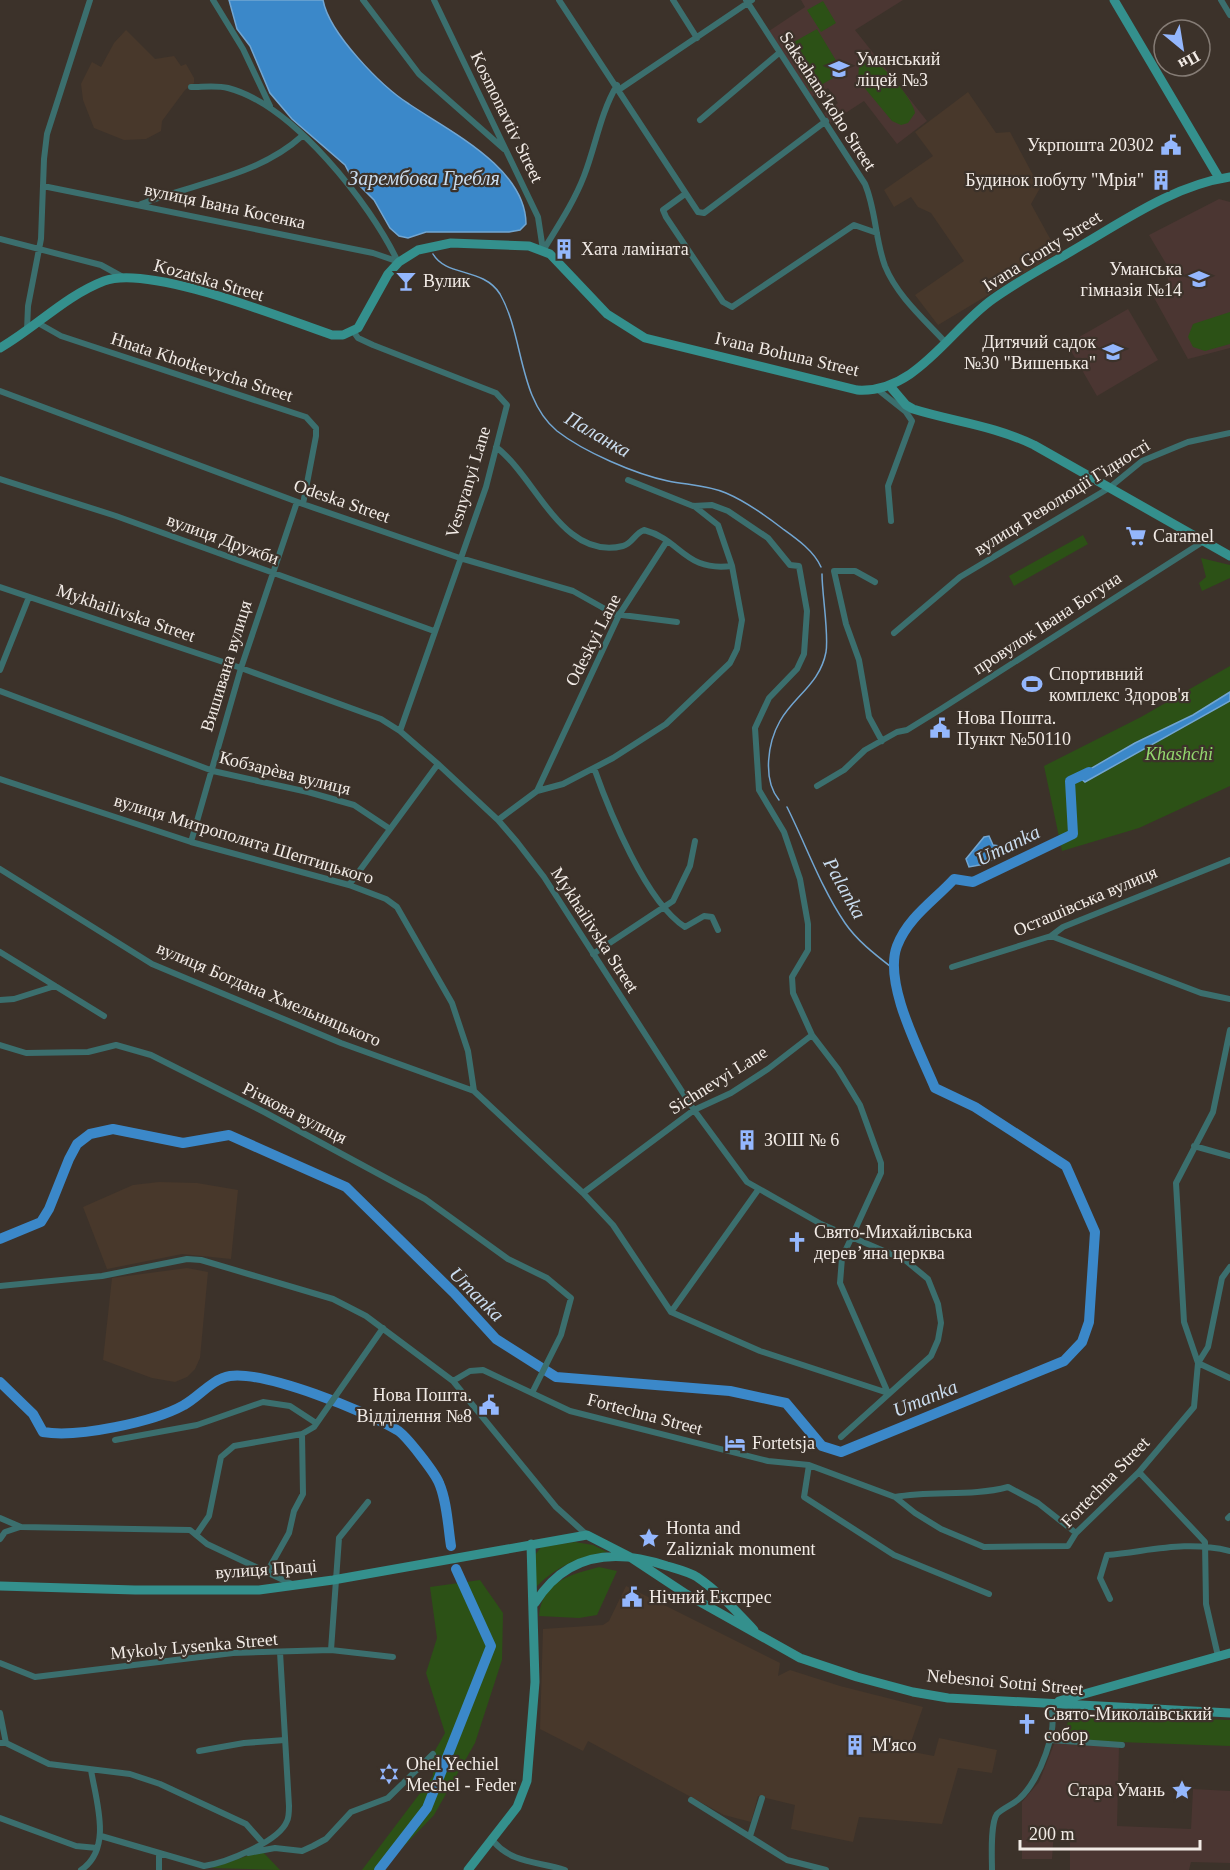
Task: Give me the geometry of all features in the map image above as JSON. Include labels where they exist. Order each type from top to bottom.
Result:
[{"type":"main road","points":[[1114,0],[1219,178]]},
{"type":"main road","name":"Ivana Gonty Street","points":[[889,385],[906,375],[946,343],[985,304],[1024,279],[1149,206],[1219,178],[1230,177]]},
{"type":"main road","points":[[353,331],[361,323],[382,283],[399,262],[418,250],[445,244],[529,246],[543,250]]},
{"type":"main road","name":"Ivana Bohuna Street","points":[[543,250],[561,264],[607,314],[645,338],[857,390],[877,389],[889,385],[909,407],[1014,435],[1230,556]]},
{"type":"main road","name":"Kozatska Street","points":[[0,348],[87,289],[120,276],[169,282],[332,334],[343,335],[353,331]]},
{"type":"main road","points":[[587,1535],[630,1557]]},
{"type":"main road","name":"вулиця Праці","points":[[0,1586],[259,1590],[336,1580],[587,1535]]},
{"type":"main road","points":[[468,1870],[493,1841],[517,1807],[528,1772],[535,1682],[535,1603],[531,1544]]},
{"type":"main road","points":[[535,1603],[546,1585],[560,1572],[582,1561],[607,1557],[650,1560],[695,1576],[723,1597],[762,1638]]},
{"type":"main road","name":"Nebesnoi Sotni Street","points":[[630,1557],[762,1638],[809,1662],[913,1692],[948,1698],[1230,1713]]},
{"type":"main road","points":[[686,1593],[686,1582],[695,1576]]},
{"type":"main road","points":[[1050,1704],[1230,1653]]},
{"type":"main road","points":[[1090,1693],[1096,1707]]},
{"type":"street","points":[[27,330],[28,306],[40,249],[48,134],[90,0]]},
{"type":"street","points":[[213,0],[243,49],[271,106],[344,178],[386,236],[399,262]]},
{"type":"street","points":[[363,0],[419,74],[507,151]]},
{"type":"street","name":"Kosmonavtiv Street","points":[[434,0],[538,217],[543,250]]},
{"type":"street","points":[[559,0],[698,212],[704,213],[826,121]]},
{"type":"street","points":[[673,0],[697,38]]},
{"type":"street","points":[[1221,0],[1230,15]]},
{"type":"street","points":[[543,250],[585,175],[599,123],[618,87],[697,38],[749,1]]},
{"type":"street","name":"Saksahansʹkoho Street","points":[[749,1],[779,53],[826,121],[865,184],[871,197],[884,264],[890,277],[946,343]]},
{"type":"street","points":[[700,120],[779,53]]},
{"type":"street","points":[[192,87],[227,87],[271,106]]},
{"type":"street","points":[[140,204],[258,165],[286,151],[302,136]]},
{"type":"street","name":"вулиця Івана Косенка","points":[[43,186],[373,253],[399,262]]},
{"type":"street","points":[[685,194],[663,210],[723,302],[732,308],[854,225],[877,233]]},
{"type":"street","points":[[0,239],[101,265],[120,276]]},
{"type":"street","name":"Hnata Khotkevycha Street","points":[[38,323],[61,336],[306,417],[316,428],[316,436],[300,503]]},
{"type":"street","name":"Vesnyanyi Lane","points":[[353,331],[358,338],[373,345],[489,390],[504,399],[507,409],[486,487],[400,731]]},
{"type":"street","points":[[877,389],[906,412],[912,422],[888,486],[891,520]]},
{"type":"street","name":"Odeska Street","points":[[0,391],[300,503],[460,558],[573,591],[619,615],[677,622]]},
{"type":"street","name":"вулиця Революції Гідності","points":[[894,633],[960,578],[1109,488],[1130,470],[1152,456],[1188,442],[1230,433]]},
{"type":"street","points":[[496,447],[535,488],[561,527],[579,540],[602,547],[624,546],[644,530],[667,541],[698,563],[717,568],[732,566]]},
{"type":"street","name":"вулиця Дружби","points":[[0,479],[116,516],[434,630]]},
{"type":"street","points":[[498,820],[537,791],[563,784],[594,768],[666,724],[730,663],[737,649],[742,620],[732,566],[718,525],[693,506],[628,480]]},
{"type":"street","name":"Вишивана вулиця","points":[[191,842],[241,668],[273,573],[300,503]]},
{"type":"street","points":[[693,506],[718,506],[734,514],[768,538],[790,565],[799,566],[807,611],[804,654],[797,669],[769,698],[755,728],[759,790],[784,832],[802,890],[809,942],[808,950],[792,977],[793,993],[812,1035],[849,1084],[860,1105],[881,1163],[881,1173],[842,1258],[840,1283],[888,1393]]},
{"type":"street","name":"Odeskyi Lane","points":[[537,791],[619,615],[667,541]]},
{"type":"street","name":"провулок Івана Богуна","points":[[817,786],[834,777],[865,750],[907,730],[1204,541]]},
{"type":"street","points":[[875,582],[855,571],[834,571],[846,624],[859,660],[869,717],[882,741]]},
{"type":"street","name":"Mykhailivska Street","points":[[0,587],[241,668],[381,719],[400,731],[498,820],[544,877],[694,1110],[737,1172],[758,1190],[852,1238],[904,1260],[928,1279],[938,1304],[941,1323],[938,1340],[931,1356],[840,1437]]},
{"type":"street","points":[[0,670],[30,597]]},
{"type":"street","name":"Кобзарèва вулиця","points":[[0,691],[213,771],[308,792],[354,805],[390,829]]},
{"type":"street","points":[[349,885],[438,764]]},
{"type":"street","points":[[594,768],[615,823],[663,909],[685,927],[704,916],[712,917],[718,930]]},
{"type":"street","name":"вулиця Митрополита Шептицького","points":[[0,780],[191,842],[349,885],[386,899],[398,908],[452,1003],[468,1051],[474,1091]]},
{"type":"street","points":[[593,954],[663,909],[679,891],[690,866],[695,841]]},
{"type":"street","name":"Осташівська вулиця","points":[[952,968],[1051,936],[1063,927],[1230,860]]},
{"type":"street","name":"вулиця Богдана Хмельницького","points":[[0,869],[152,964],[341,1042],[474,1091]]},
{"type":"street","points":[[1051,936],[1201,993],[1230,999]]},
{"type":"street","points":[[0,952],[104,1016]]},
{"type":"street","points":[[0,1000],[14,999],[55,986]]},
{"type":"street","name":"Fortechna Street","points":[[453,1381],[470,1371],[483,1370],[570,1411],[768,1461],[809,1465],[895,1497],[915,1514],[941,1529],[984,1547],[1068,1546],[1076,1533],[1139,1472],[1194,1407],[1198,1364],[1184,1322],[1176,1183],[1216,1101],[1230,1030]]},
{"type":"street","name":"Sichnevyi Lane","points":[[583,1193],[694,1110],[731,1093],[768,1069],[812,1035]]},
{"type":"street","name":"Річкова вулиця","points":[[0,1045],[26,1053],[88,1052],[116,1045],[151,1055],[266,1113],[425,1199],[508,1259],[547,1278],[571,1298],[561,1335],[544,1364],[532,1393]]},
{"type":"street","points":[[474,1091],[583,1193],[613,1225],[671,1312],[760,1351],[888,1393]]},
{"type":"street","points":[[1194,1146],[1230,1156]]},
{"type":"street","points":[[671,1312],[758,1190]]},
{"type":"street","points":[[0,1286],[102,1276],[187,1259],[201,1260],[333,1299],[366,1316],[453,1381],[556,1508],[587,1535]]},
{"type":"street","points":[[1230,1267],[1222,1278],[1208,1347],[1198,1364],[1230,1378]]},
{"type":"street","points":[[196,1535],[208,1516],[221,1456],[225,1450],[234,1446],[302,1434],[316,1423],[334,1394],[383,1328]]},
{"type":"street","points":[[115,1440],[196,1425],[263,1402],[290,1406],[316,1423]]},
{"type":"street","points":[[267,1572],[289,1533],[294,1511],[303,1494],[302,1434]]},
{"type":"street","points":[[809,1465],[804,1497],[894,1555],[989,1594]]},
{"type":"street","points":[[1139,1472],[1206,1545],[1206,1604],[1218,1656]]},
{"type":"street","points":[[895,1497],[919,1493],[988,1492],[1008,1487],[1038,1503],[1076,1533]]},
{"type":"street","points":[[331,1650],[339,1538],[368,1502]]},
{"type":"street","points":[[0,1518],[21,1527]]},
{"type":"street","points":[[0,1539],[5,1532],[21,1527],[190,1530],[207,1544],[294,1585]]},
{"type":"street","points":[[1110,1599],[1100,1578],[1107,1556],[1150,1551],[1168,1546],[1206,1545],[1230,1551]]},
{"type":"street","name":"Mykoly Lysenka Street","points":[[0,1663],[34,1677],[233,1653],[331,1650],[393,1657]]},
{"type":"street","points":[[101,1836],[204,1866],[220,1863],[238,1855],[278,1833],[287,1821],[289,1806],[280,1652]]},
{"type":"street","points":[[992,1870],[993,1826],[997,1815],[1021,1797],[1051,1740],[1055,1721],[1050,1704]]},
{"type":"street","points":[[0,1713],[3,1743],[49,1764],[130,1774],[196,1798],[246,1824],[262,1842]]},
{"type":"street","points":[[199,1751],[244,1743],[285,1740]]},
{"type":"street","points":[[1051,1740],[1122,1745]]},
{"type":"street","points":[[238,1855],[275,1848],[302,1851],[313,1846],[326,1839],[351,1812],[388,1798],[433,1754]]},
{"type":"street","points":[[81,1870],[97,1848],[101,1836],[91,1770]]},
{"type":"street","points":[[750,1836],[762,1798]]},
{"type":"street","points":[[691,1800],[787,1860],[826,1870]]},
{"type":"street","points":[[0,1818],[76,1846],[97,1848]]},
{"type":"street","points":[[493,1841],[514,1859],[538,1862],[565,1870]]},
{"type":"street","points":[[159,1854],[159,1870]]},
{"type":"shaded area","name":"Уманський ліцей №3","points":[[801,0],[903,0],[855,30],[927,121],[897,144],[864,101],[830,123],[824,113],[838,103],[828,88],[812,97],[769,31],[805,7]]},
{"type":"shaded area","points":[[126,30],[155,59],[174,56],[181,66],[186,64],[194,78],[194,83],[185,90],[162,121],[161,131],[146,139],[124,140],[94,128],[83,100],[81,84],[92,62],[101,67],[114,43]]},
{"type":"shaded area","points":[[968,92],[996,133],[1010,132],[1040,188],[1031,204],[1058,253],[938,325],[915,295],[964,261],[931,213],[918,207],[911,197],[894,207],[884,190],[933,156],[915,132]]},
{"type":"shaded area","name":"Уманська гімназія №14","points":[[1219,199],[1230,202],[1230,348],[1188,359],[1152,294],[1169,283],[1167,276],[1171,272],[1149,235]]},
{"type":"shaded area","name":"Дитячий садок №30 \"Вишенька\"","points":[[1128,309],[1158,360],[1097,396],[1067,344]]},
{"type":"shaded area","points":[[159,1182],[197,1183],[238,1190],[231,1259],[182,1254],[107,1269],[83,1207],[133,1185]]},
{"type":"shaded area","points":[[187,1268],[208,1272],[200,1358],[195,1369],[187,1377],[175,1382],[152,1378],[103,1360],[112,1278]]},
{"type":"shaded area","points":[[626,1586],[780,1663],[778,1676],[790,1670],[840,1686],[923,1707],[908,1751],[934,1756],[939,1738],[997,1750],[992,1773],[958,1768],[942,1824],[859,1817],[853,1842],[791,1829],[795,1805],[758,1796],[751,1822],[724,1815],[588,1741],[583,1751],[540,1729],[543,1629],[603,1625],[609,1621]]},
{"type":"shaded area","points":[[1055,1742],[1119,1747],[1117,1826],[1191,1829],[1193,1789],[1230,1791],[1230,1863],[1191,1862],[1189,1870],[1070,1870],[1070,1832],[1054,1830],[1052,1859],[1022,1859],[1022,1802],[1039,1782]]},
{"type":"green space","points":[[823,1],[836,23],[821,32],[807,10]]},
{"type":"green space","points":[[817,29],[843,72],[811,91],[785,47]]},
{"type":"green space","points":[[871,60],[890,75],[909,100],[915,113],[908,123],[901,125],[892,121],[858,80],[859,66]]},
{"type":"green space","points":[[1230,312],[1230,344],[1205,351],[1193,347],[1188,337],[1193,324]]},
{"type":"green space","points":[[1083,535],[1088,544],[1014,586],[1009,576]]},
{"type":"green space","points":[[1201,558],[1230,565],[1230,578],[1202,591],[1199,583],[1206,577]]},
{"type":"green space","name":"Khashchi","points":[[1230,666],[1230,786],[1139,828],[1062,851],[1044,766],[1141,717]]},
{"type":"green space","points":[[575,1542],[593,1545],[607,1552],[587,1556],[569,1564],[551,1574],[536,1587],[535,1555],[541,1547]]},
{"type":"green space","points":[[599,1567],[617,1571],[597,1615],[579,1618],[539,1616],[541,1604],[546,1595],[559,1581]]},
{"type":"green space","points":[[480,1580],[503,1613],[502,1660],[475,1743],[434,1815],[381,1870],[362,1870],[433,1776],[433,1754],[445,1733],[426,1673],[437,1638],[430,1587]]},
{"type":"green space","points":[[1070,1714],[1230,1720],[1230,1746],[1063,1740]]},
{"type":"green space","points":[[262,1851],[280,1870],[211,1868]]},
{"type":"water","name":"Зарембова Гребля","points":[[229,0],[323,0],[327,13],[345,43],[371,72],[398,96],[464,139],[500,169],[513,185],[523,204],[526,224],[520,230],[509,232],[426,232],[408,238],[399,236],[390,228],[374,200],[352,178],[345,165],[292,119],[270,93],[250,46],[237,29]]},
{"type":"water","points":[[1230,692],[1230,701],[1085,782],[1078,776],[1135,743],[1193,715]]},
{"type":"water","points":[[989,836],[993,845],[999,846],[1000,855],[985,864],[969,867],[966,859],[984,837]]},
{"type":"waterway","name":"Паланка","points":[[433,254],[447,266],[493,285],[500,294],[514,329],[528,385],[535,402],[544,418],[557,431],[581,447],[625,468],[668,481],[712,488],[734,497],[763,514],[799,541],[810,551],[821,567]]},
{"type":"waterway","name":"Паланка","points":[[779,800],[770,782],[769,760],[772,739],[786,712],[818,673],[826,652],[827,635],[822,574]]},
{"type":"waterway","name":"Umanka","points":[[0,1239],[41,1222],[49,1209],[77,1144],[90,1134],[113,1129],[183,1143],[229,1135],[346,1187],[454,1293],[496,1339],[556,1377],[730,1391],[786,1403],[822,1446],[841,1452],[1064,1361],[1082,1342],[1089,1322],[1095,1232],[1066,1166],[975,1107],[935,1088],[905,1017],[895,979],[894,961],[897,946],[908,926],[922,909],[954,879],[973,882],[1073,834],[1070,781],[1089,772]]},
{"type":"waterway","name":"Palanka","points":[[787,807],[836,910],[862,943],[895,970]]},
{"type":"waterway","name":"Umanka","points":[[0,1382],[33,1414],[43,1432],[58,1433],[95,1431],[154,1417],[190,1402],[211,1384],[230,1376],[266,1380],[340,1403],[397,1430],[426,1463],[442,1490],[451,1546]]},
{"type":"waterway","name":"Umanka","points":[[379,1870],[427,1808],[491,1646],[456,1569]]},
{"type":"place","name":"Уманський ліцей №3","points":[[839,69]]},
{"type":"place","name":"Укрпошта 20302","points":[[1171,145]]},
{"type":"place","name":"Будинок побуту \"Мрія\"","points":[[1161,180]]},
{"type":"place","name":"Хата ламіната","points":[[564,249]]},
{"type":"place","name":"Уманська гімназія №14","points":[[1199,279]]},
{"type":"place","name":"Вулик","points":[[406,281]]},
{"type":"place","name":"Дитячий садок №30 \"Вишенька\"","points":[[1113,352]]},
{"type":"place","name":"Caramel","points":[[1136,536]]},
{"type":"place","name":"Спортивний комплекс Здоров'я","points":[[1032,684]]},
{"type":"place","name":"Нова Пошта. Пункт №50110","points":[[940,728]]},
{"type":"place","name":"ЗОШ № 6","points":[[747,1140]]},
{"type":"place","name":"Свято-Михайлівська деревʼяна церква","points":[[797,1242]]},
{"type":"place","name":"Нова Пошта. Відділення №8","points":[[489,1405]]},
{"type":"place","name":"Fortetsja","points":[[735,1443]]},
{"type":"place","name":"Honta and Zalizniak monument","points":[[649,1538]]},
{"type":"place","name":"Нічний Експрес","points":[[632,1597]]},
{"type":"place","name":"Свято-Миколаївський собор","points":[[1027,1724]]},
{"type":"place","name":"М'ясо","points":[[855,1745]]},
{"type":"place","name":"Ohel Yechiel Mechel - Feder","points":[[389,1774]]},
{"type":"place","name":"Стара Умань","points":[[1182,1790]]}]
